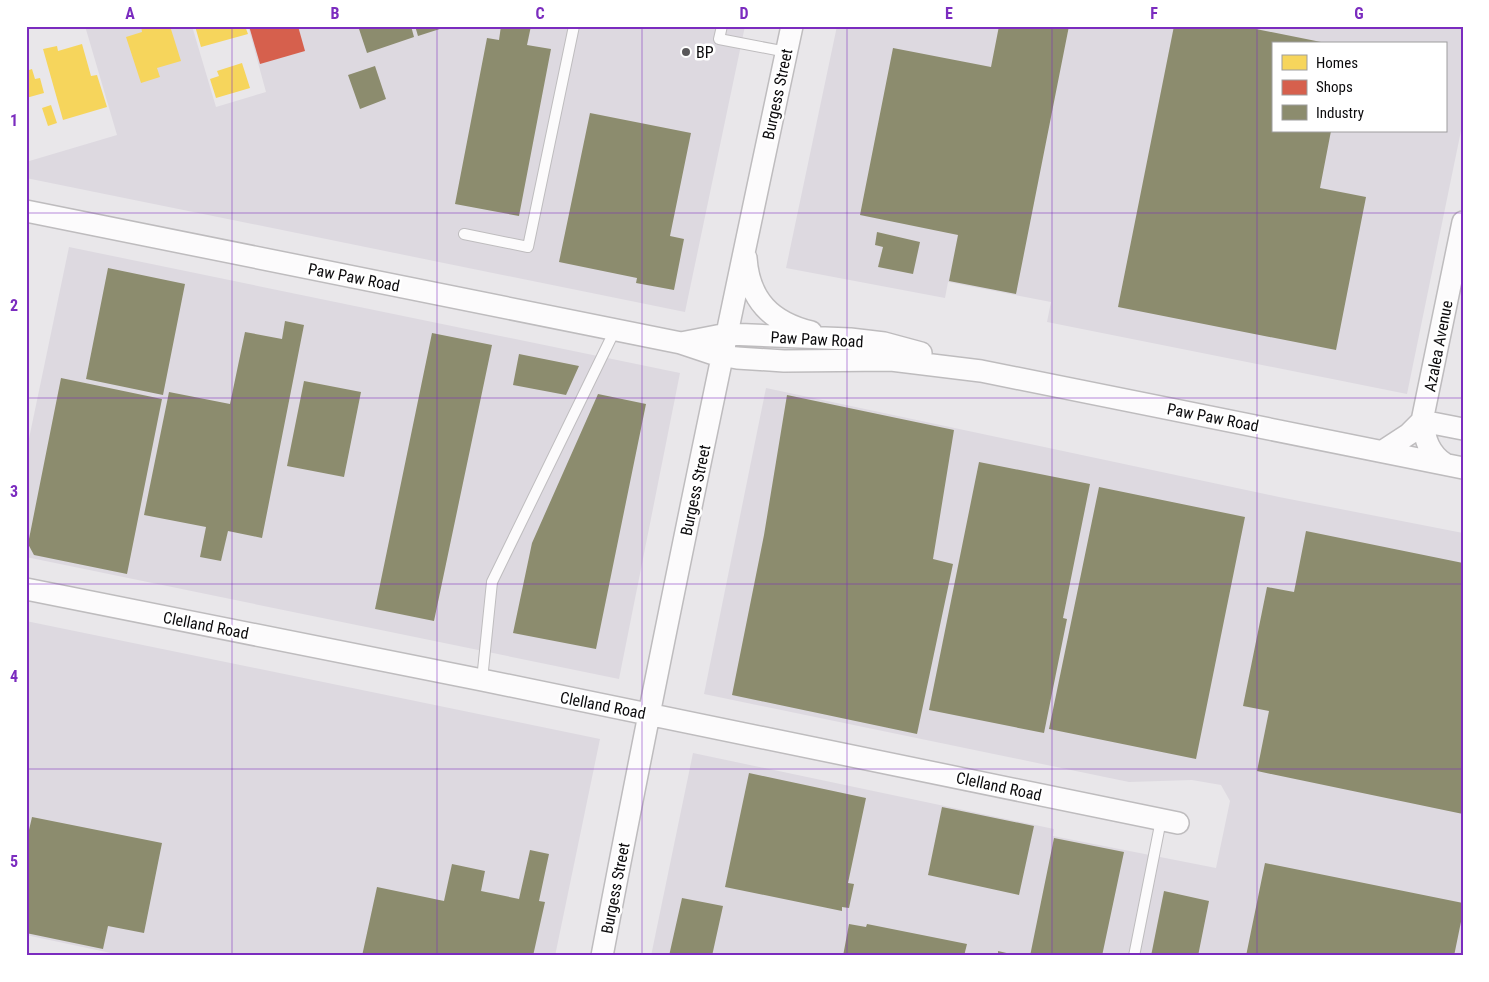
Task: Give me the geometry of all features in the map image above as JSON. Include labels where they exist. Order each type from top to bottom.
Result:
[{"type":"street","name":"Burgess Street","points":[[602,956],[648,714],[747,233],[792,26]]},
{"type":"street","name":"Paw Paw Road","points":[[26,211],[681,343],[723,356],[784,361],[891,360],[981,371],[1454,466]]},
{"type":"street","name":"Azalea Avenue","points":[[1422,421],[1463,222]]},
{"type":"street","points":[[747,233],[748,274],[756,295],[766,309],[778,320],[797,328],[850,339]]},
{"type":"street","name":"Paw Paw Road","points":[[681,343],[727,334],[850,339],[903,347],[981,371]]},
{"type":"street","points":[[1383,452],[1409,434],[1422,421],[1463,429]]},
{"type":"street","name":"Paw Paw Road","points":[[1422,421],[1430,449],[1435,456],[1454,466]]},
{"type":"street","name":"Clelland Road","points":[[26,589],[1170,821]]},
{"type":"lane","points":[[464,234],[528,247],[574,26]]},
{"type":"lane","points":[[722,26],[719,38],[787,52]]},
{"type":"lane","points":[[482,680],[492,582],[616,330]]},
{"type":"lane","points":[[1134,956],[1170,821]]},
{"type":"shaded area","points":[[85,26],[192,26],[216,107],[266,92],[248,26],[745,26],[685,312],[26,178],[26,162],[117,135]]},
{"type":"shaded area","points":[[837,26],[1463,26],[1463,121],[1407,394],[1047,322],[1051,302],[948,282],[945,298],[786,268]]},
{"type":"shaded area","points":[[69,247],[680,373],[619,679],[26,557],[26,453]]},
{"type":"shaded area","points":[[766,388],[1279,497],[1463,533],[1463,956],[651,956],[693,753],[1054,829],[1053,836],[1216,868],[1230,801],[1221,785],[1192,780],[1129,782],[704,694]]},
{"type":"shaded area","points":[[26,621],[600,739],[555,956],[125,956],[26,935]]},
{"type":"building: Homes","points":[[141,26],[170,26],[181,61],[157,68],[160,77],[141,83],[126,37],[142,32]]},
{"type":"building: Homes","points":[[195,26],[245,26],[248,34],[201,47]]},
{"type":"building: Homes","points":[[82,44],[91,76],[97,75],[107,107],[63,120],[43,49],[57,46],[58,51]]},
{"type":"building: Homes","points":[[242,63],[250,88],[216,98],[210,79],[219,76],[217,71]]},
{"type":"building: Homes","points":[[32,69],[35,79],[40,78],[44,93],[26,98],[26,71]]},
{"type":"building: Homes","points":[[51,105],[57,123],[48,126],[42,108]]},
{"type":"building: Shops","points":[[249,26],[298,26],[305,51],[260,64]]},
{"type":"building: Industry","points":[[358,26],[411,26],[414,37],[367,53]]},
{"type":"building: Industry","points":[[415,26],[446,26],[446,27],[418,36]]},
{"type":"building: Industry","points":[[501,26],[531,26],[527,45],[551,49],[519,216],[455,204],[487,38],[499,40]]},
{"type":"building: Industry","points":[[999,26],[1069,26],[1016,294],[949,281],[958,235],[860,215],[893,48],[991,67]]},
{"type":"building: Industry","points":[[1174,26],[1241,26],[1321,42],[1272,42],[1272,132],[1331,132],[1320,188],[1366,197],[1336,350],[1118,307]]},
{"type":"building: Industry","points":[[375,66],[386,99],[360,109],[348,75]]},
{"type":"building: Industry","points":[[590,113],[691,133],[670,236],[684,239],[674,290],[636,283],[637,278],[559,262]]},
{"type":"building: Industry","points":[[877,232],[920,242],[913,274],[878,267],[883,247],[875,245]]},
{"type":"building: Industry","points":[[108,268],[185,284],[163,395],[86,379]]},
{"type":"building: Industry","points":[[285,321],[304,325],[262,538],[228,531],[221,561],[200,557],[206,527],[144,515],[169,392],[230,404],[245,332],[282,339]]},
{"type":"building: Industry","points":[[432,333],[492,345],[434,621],[375,609]]},
{"type":"building: Industry","points":[[519,354],[579,366],[566,395],[513,385]]},
{"type":"building: Industry","points":[[61,378],[162,399],[127,574],[34,555],[28,544]]},
{"type":"building: Industry","points":[[304,381],[361,392],[344,477],[287,466]]},
{"type":"building: Industry","points":[[598,394],[646,404],[596,649],[513,633],[532,543]]},
{"type":"building: Industry","points":[[787,395],[954,430],[933,559],[953,564],[917,734],[732,695],[764,535]]},
{"type":"building: Industry","points":[[979,462],[1090,484],[1063,618],[1067,619],[1044,733],[929,710]]},
{"type":"building: Industry","points":[[1099,487],[1245,517],[1196,759],[1049,729]]},
{"type":"building: Industry","points":[[1306,531],[1463,563],[1463,814],[1257,771],[1269,711],[1243,706],[1267,587],[1294,592]]},
{"type":"building: Industry","points":[[749,773],[866,798],[848,883],[854,884],[849,908],[842,907],[842,911],[725,887]]},
{"type":"building: Industry","points":[[942,807],[1034,826],[1019,895],[928,875]]},
{"type":"building: Industry","points":[[32,817],[162,843],[144,933],[108,926],[103,949],[26,933],[26,843]]},
{"type":"building: Industry","points":[[1054,838],[1124,852],[1102,956],[1030,956]]},
{"type":"building: Industry","points":[[530,850],[549,854],[539,901],[545,902],[533,956],[362,956],[377,887],[444,901],[452,864],[485,871],[481,891],[519,899]]},
{"type":"building: Industry","points":[[1265,863],[1463,903],[1463,912],[1454,956],[1246,956]]},
{"type":"building: Industry","points":[[1164,891],[1209,901],[1198,956],[1151,956]]},
{"type":"building: Industry","points":[[682,898],[723,906],[712,956],[669,956]]},
{"type":"building: Industry","points":[[849,924],[866,927],[867,924],[967,944],[964,956],[843,956]]},
{"type":"building: Industry","points":[[998,951],[1015,955],[1015,956],[998,956]]},
{"type":"place","name":"BP","points":[[686,52]]}]
